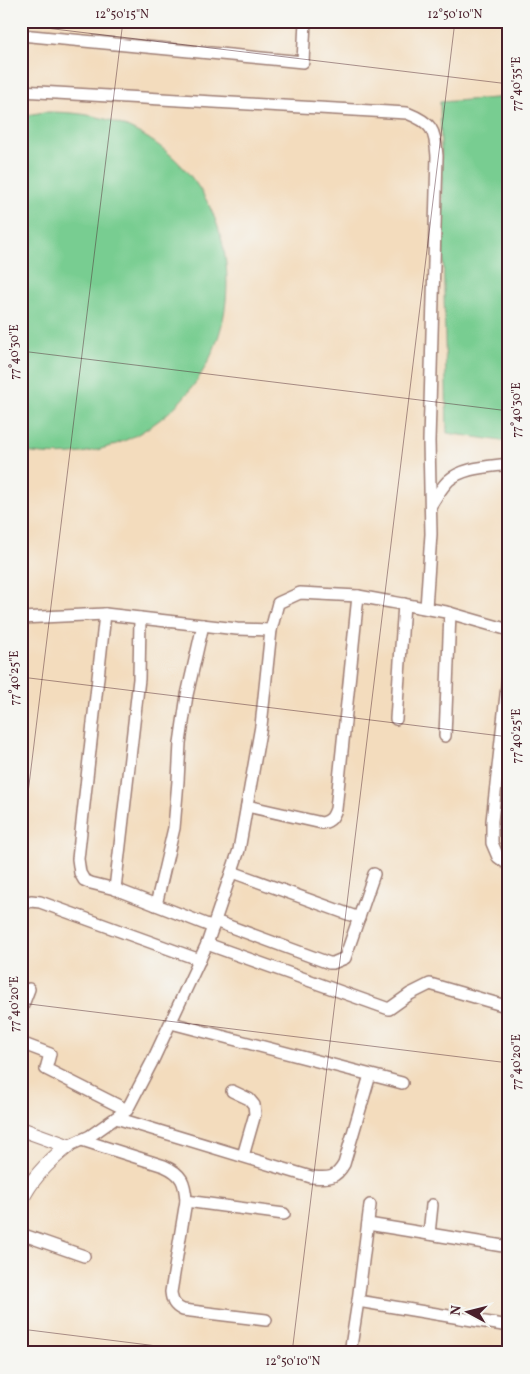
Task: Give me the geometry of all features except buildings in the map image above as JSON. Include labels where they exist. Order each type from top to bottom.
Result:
[{"type":"street","points":[[21,35],[303,62],[306,21]]},
{"type":"street","points":[[21,91],[406,113],[422,119],[431,129],[436,142],[437,156],[429,441],[432,505],[426,608]]},
{"type":"street","points":[[432,505],[446,482],[454,476],[464,471],[509,464]]},
{"type":"street","points":[[21,1201],[26,1189],[54,1157],[68,1146],[90,1136],[127,1110],[171,1023],[207,944],[239,850],[261,726],[272,630],[278,604],[300,593],[358,596],[450,613],[509,630]]},
{"type":"street","points":[[247,806],[322,822],[328,822],[332,819],[336,809],[358,596]]},
{"type":"street","points":[[396,719],[404,604]]},
{"type":"street","points":[[445,736],[450,613]]},
{"type":"street","points":[[21,618],[104,614],[237,629],[272,630]]},
{"type":"street","points":[[104,614],[78,859],[80,874],[84,880],[91,884],[115,889],[156,905],[333,964],[345,958],[374,874]]},
{"type":"street","points":[[115,889],[139,679],[140,618]]},
{"type":"street","points":[[156,905],[174,828],[180,743],[187,695],[203,625]]},
{"type":"street","points":[[509,668],[492,821],[492,843],[498,857],[509,865]]},
{"type":"street","points":[[232,872],[359,918]]},
{"type":"street","points":[[21,905],[31,901],[40,902],[200,960]]},
{"type":"street","points":[[207,944],[389,1009],[410,994],[430,984],[509,1007]]},
{"type":"street","points":[[21,1010],[29,989]]},
{"type":"street","points":[[171,1023],[402,1083]]},
{"type":"street","points":[[21,1043],[50,1054],[46,1069],[127,1110]]},
{"type":"street","points":[[116,1118],[311,1177],[328,1178],[339,1173],[344,1164],[370,1076]]},
{"type":"street","points":[[232,1091],[249,1099],[254,1105],[255,1114],[243,1156]]},
{"type":"street","points":[[21,1129],[68,1146]]},
{"type":"street","points":[[82,1140],[164,1166],[182,1178],[186,1201],[171,1292],[174,1304],[178,1308],[266,1320]]},
{"type":"street","points":[[186,1201],[284,1214]]},
{"type":"street","points":[[350,1353],[370,1205]]},
{"type":"street","points":[[429,1234],[432,1205]]},
{"type":"street","points":[[368,1224],[509,1247]]},
{"type":"street","points":[[21,1234],[84,1256]]},
{"type":"street","points":[[358,1301],[509,1326]]},
{"type":"green space","points":[[509,97],[509,442],[447,433],[440,102]]},
{"type":"green space","points":[[44,112],[84,114],[113,121],[166,151],[198,187],[218,228],[227,274],[223,320],[207,364],[179,403],[138,434],[124,441],[81,453],[51,455],[21,451],[21,116]]}]
